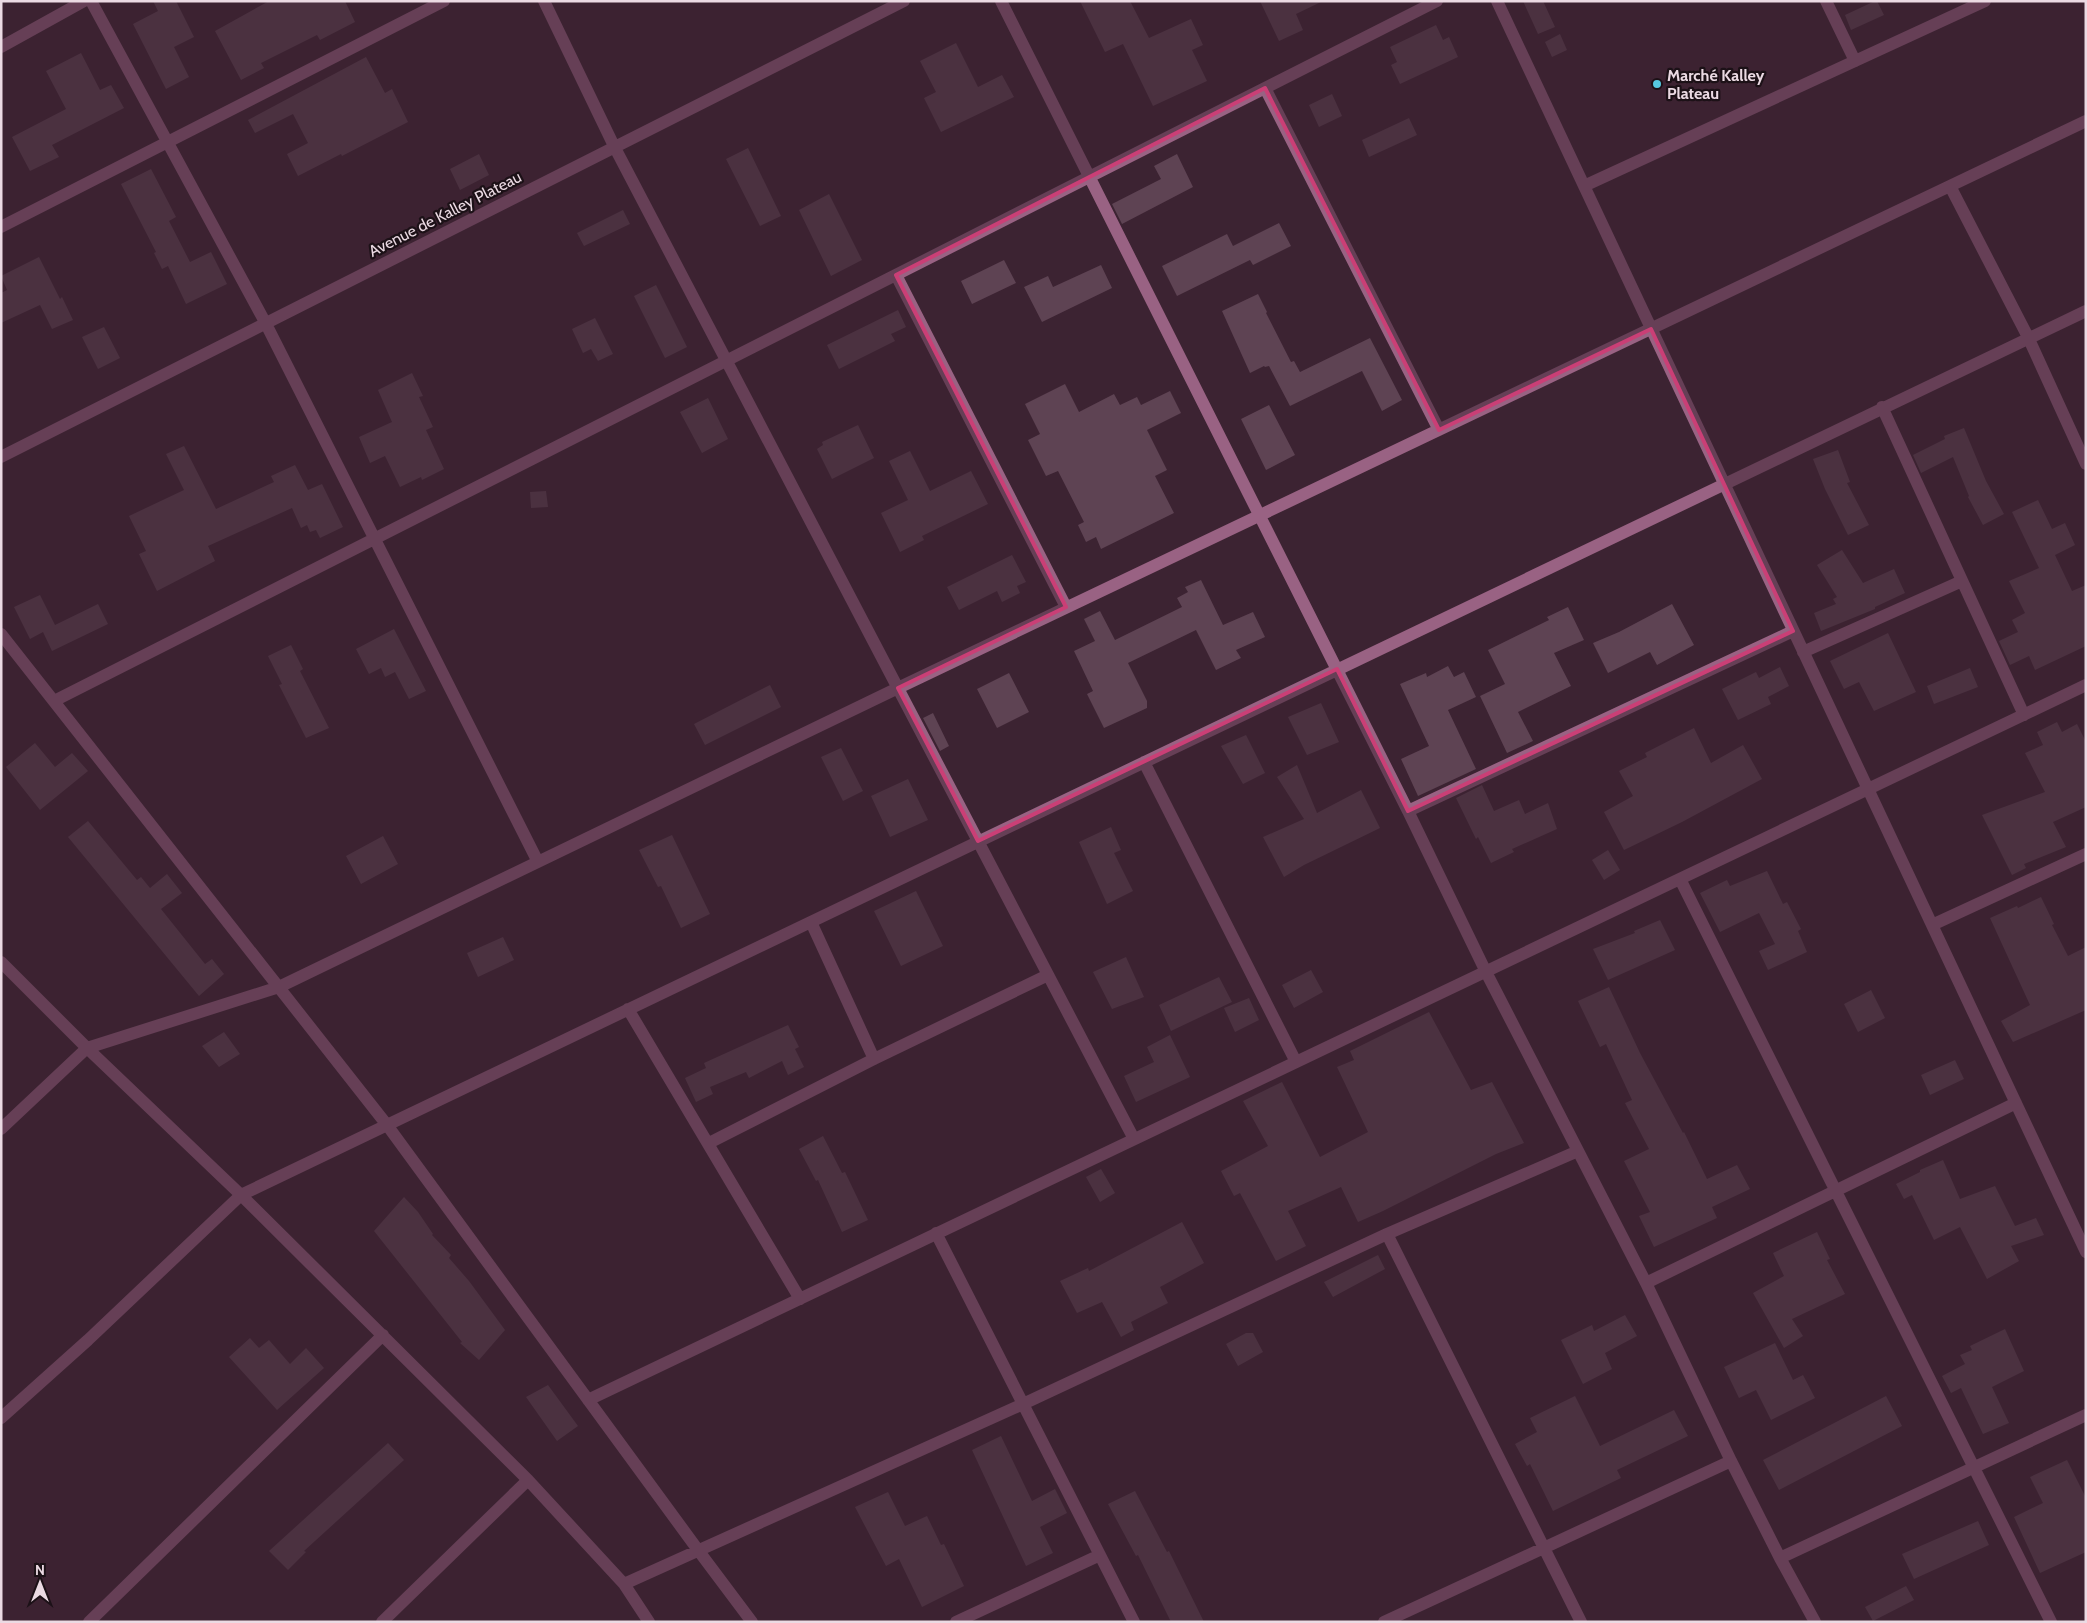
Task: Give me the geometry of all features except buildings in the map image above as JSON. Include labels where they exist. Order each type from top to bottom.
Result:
[{"type":"street","points":[[1,47],[84,1]]},
{"type":"street","points":[[91,1],[266,322],[538,862]]},
{"type":"street","points":[[1,227],[444,1]]},
{"type":"street","points":[[544,1],[614,146],[1134,1139]]},
{"type":"street","name":"Avenue de Kalley Plateau","points":[[1,457],[904,1]]},
{"type":"street","points":[[1001,1],[1408,811],[1486,972],[1646,1283],[1731,1461],[1815,1622]]},
{"type":"street","points":[[54,701],[1437,1]]},
{"type":"street","points":[[1497,1],[2086,1252]]},
{"type":"street","points":[[1826,1],[1854,61]]},
{"type":"street","points":[[1584,186],[1985,1]]},
{"type":"street","points":[[1265,88],[1439,430]]},
{"type":"street","points":[[1,1129],[87,1048],[279,987],[898,688],[2086,121]]},
{"type":"street","points":[[1950,186],[2028,337],[2086,464]]},
{"type":"street","points":[[896,275],[1066,608]]},
{"type":"street","points":[[1,1418],[88,1340],[241,1195],[2028,337],[2086,311]]},
{"type":"street","points":[[1882,407],[2024,715]]},
{"type":"street","points":[[1803,652],[1962,581]]},
{"type":"street","points":[[1408,811],[1793,631]]},
{"type":"street","points":[[1,634],[387,1125],[752,1622]]},
{"type":"street","points":[[588,1400],[2086,685]]},
{"type":"street","points":[[1144,762],[1296,1062]]},
{"type":"street","points":[[1932,925],[2086,854]]},
{"type":"street","points":[[1680,879],[2051,1622]]},
{"type":"street","points":[[811,922],[874,1059]]},
{"type":"street","points":[[1,962],[87,1048],[241,1195],[528,1480],[624,1584],[649,1622]]},
{"type":"street","points":[[709,1144],[874,1059],[1048,975]]},
{"type":"street","points":[[628,1009],[800,1299]]},
{"type":"street","points":[[1646,1283],[2016,1103]]},
{"type":"street","points":[[624,1584],[1023,1404],[1387,1234],[1578,1151]]},
{"type":"street","points":[[936,1233],[1134,1622]]},
{"type":"street","points":[[1387,1234],[1581,1622]]},
{"type":"street","points":[[89,1622],[383,1336]]},
{"type":"street","points":[[1780,1558],[2086,1415]]},
{"type":"street","points":[[1384,1622],[1731,1461]]},
{"type":"street","points":[[382,1622],[528,1480]]},
{"type":"street","points":[[956,1622],[1100,1555]]},
{"type":"highlighted area","points":[[1265,88],[1439,430],[1651,329],[1793,631],[1408,811],[1337,669],[978,841],[898,688],[1066,607],[896,275]]},
{"type":"place","name":"Marché Kalley Plateau","points":[[1657,84]]}]
